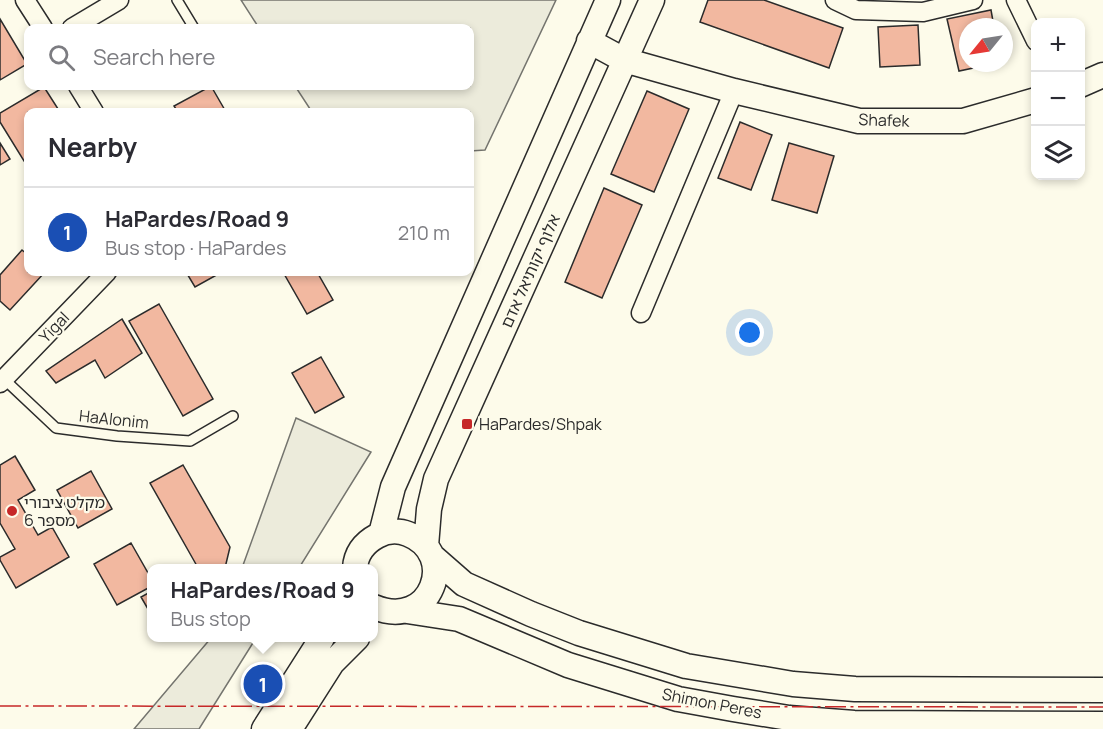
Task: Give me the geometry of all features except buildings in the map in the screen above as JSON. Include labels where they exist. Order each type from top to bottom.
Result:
[{"type":"main road","points":[[355,564],[361,549],[369,540],[381,534],[393,487],[608,0]]},
{"type":"main road","name":"אלוף יקותיאל אדם","points":[[378,624],[417,606],[432,588],[435,578],[429,551],[429,509],[436,479],[652,0]]},
{"type":"main road","name":"Shafek","points":[[589,41],[624,60],[734,91],[859,121],[963,121],[1031,101]]},
{"type":"main road","points":[[1085,83],[1103,75]]},
{"type":"main road","name":"Shimon Peres","points":[[381,534],[393,531],[417,538],[464,584],[531,614],[579,633],[686,666],[793,684],[855,689],[1103,690]]},
{"type":"main road","name":"Shimon Peres","points":[[378,609],[387,612],[404,611],[459,619],[568,665],[678,699],[733,710],[789,718],[854,723],[1103,724]]},
{"type":"main road","points":[[264,729],[319,642]]},
{"type":"main road","points":[[290,729],[332,663],[353,642]]},
{"type":"street","points":[[25,0],[40,24]]},
{"type":"street","points":[[79,24],[119,0]]},
{"type":"street","points":[[835,0],[856,10],[923,12],[973,0]]},
{"type":"street","points":[[1016,0],[1031,32]]},
{"type":"street","points":[[80,90],[92,108]]},
{"type":"street","points":[[641,313],[734,91]]},
{"type":"street","name":"Yigal","points":[[1,379],[103,276]]},
{"type":"lane","points":[[177,0],[192,24]]},
{"type":"lane","name":"HaAlonim","points":[[1,379],[56,428],[117,436],[190,441],[234,416]]},
{"type":"shaded area","points":[[241,0],[556,0],[485,150],[474,151],[474,108],[309,108],[298,90],[474,90],[474,24],[256,24]]},
{"type":"shaded area","points":[[296,418],[371,452],[301,564],[243,564]]},
{"type":"shaded area","points":[[208,642],[253,642],[199,729],[134,729]]},
{"type":"power","points":[[0,706],[1103,707]]},
{"type":"place","name":"HaPardes/Shpak","points":[[467,424]]},
{"type":"place","name":"מקלט ציבורי מספר 6","points":[[12,511]]},
{"type":"place","name":"HaPardes/Road 9","points":[[263,684]]}]
